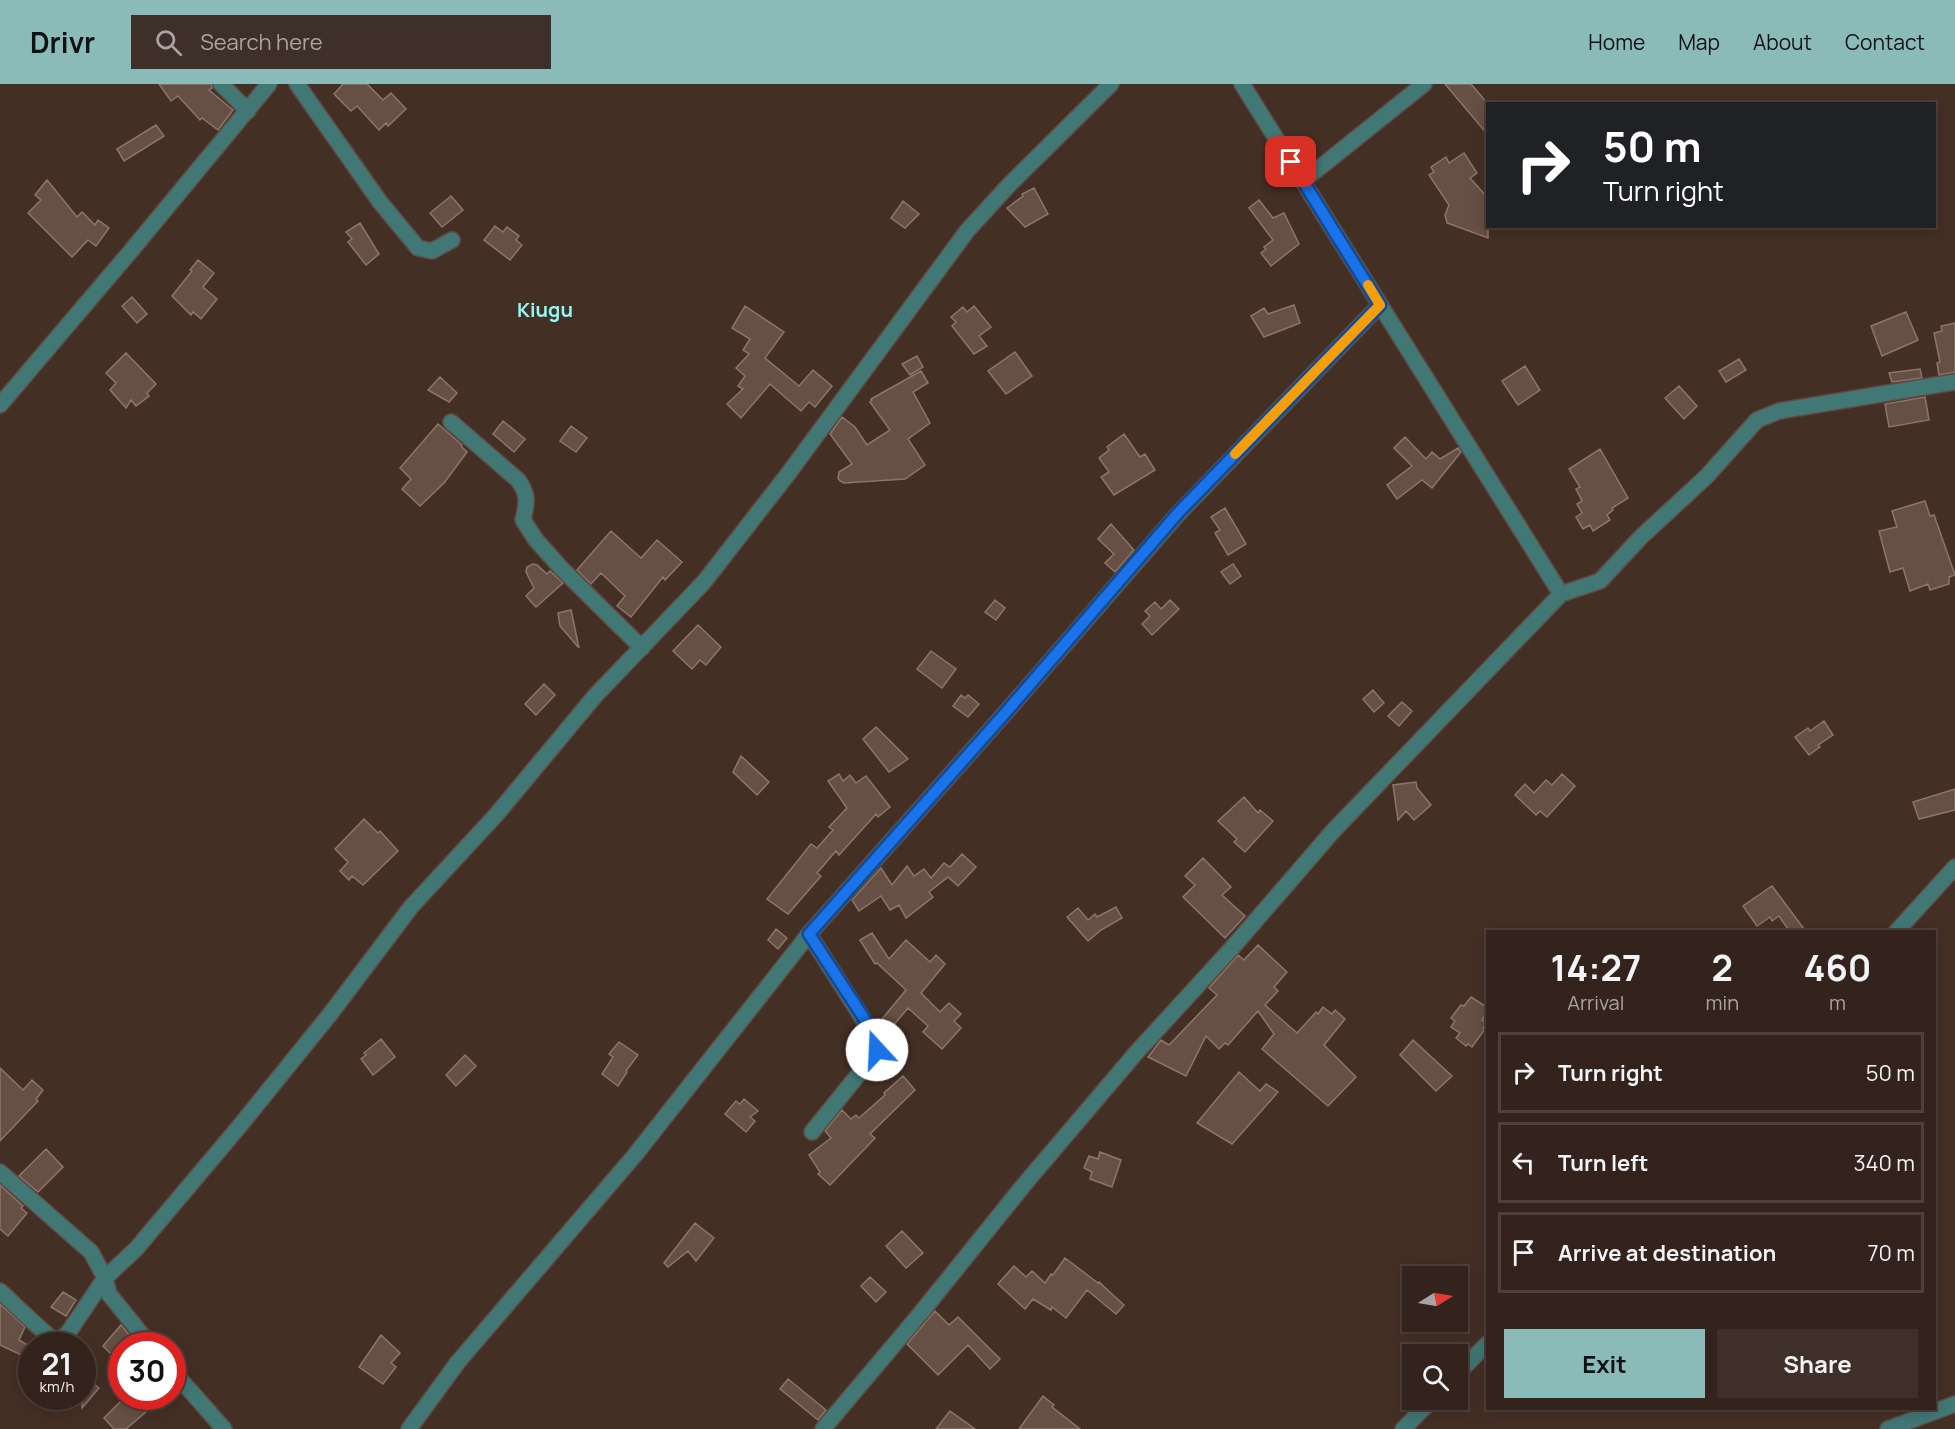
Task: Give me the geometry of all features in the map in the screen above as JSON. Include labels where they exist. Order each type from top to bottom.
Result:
[{"type":"street","points":[[220,84],[248,111]]},
{"type":"street","points":[[0,405],[269,84]]},
{"type":"street","points":[[297,84],[380,202],[418,248],[432,251],[452,240]]},
{"type":"street","points":[[0,1292],[19,1307],[47,1336],[55,1339],[62,1338],[68,1333],[105,1278],[136,1249],[238,1128],[331,1013],[411,907],[496,815],[595,696],[711,573],[788,474],[967,231],[1009,185],[1112,84]]},
{"type":"street","points":[[1242,84],[1560,594]]},
{"type":"street","points":[[1303,181],[1424,84]]},
{"type":"street","points":[[409,1429],[458,1362],[635,1155],[809,934],[1007,711],[1178,513],[1380,305]]},
{"type":"street","points":[[823,1429],[1135,1054],[1232,948],[1334,830],[1560,594],[1600,581],[1641,537],[1707,476],[1757,420],[1779,411],[1955,382]]},
{"type":"street","points":[[451,422],[518,480],[526,491],[528,501],[523,520],[527,529],[561,568],[642,648]]},
{"type":"street","points":[[1898,930],[1955,867]]},
{"type":"street","points":[[809,934],[877,1041],[877,1050],[871,1059],[812,1132]]},
{"type":"street","points":[[0,1172],[91,1252],[105,1278],[109,1294],[140,1332]]},
{"type":"street","points":[[1468,1363],[1486,1345]]},
{"type":"street","points":[[186,1386],[224,1429]]},
{"type":"street","points":[[1888,1429],[1955,1404]]},
{"type":"street","points":[[1403,1429],[1422,1410]]},
{"type":"building","points":[[159,84],[212,84],[209,90],[233,110],[218,130],[202,118],[200,120],[178,96],[171,101]]},
{"type":"building","points":[[343,84],[367,84],[383,100],[391,93],[406,109],[388,126],[386,123],[379,130],[357,106],[351,111],[334,94]]},
{"type":"building","points":[[1445,84],[1471,84],[1486,102],[1486,133]]},
{"type":"building","points":[[156,125],[164,136],[124,161],[117,149]]},
{"type":"building","points":[[1464,153],[1477,173],[1470,178],[1486,196],[1488,238],[1447,223],[1445,215],[1449,205],[1429,175],[1434,172],[1431,167],[1446,157],[1449,163]]},
{"type":"building","points":[[47,180],[77,217],[82,212],[95,225],[98,220],[109,228],[96,246],[88,240],[72,257],[28,213],[41,200],[35,195]]},
{"type":"building","points":[[1034,188],[1048,214],[1025,227],[1007,208],[1023,196],[1022,194]]},
{"type":"building","points":[[451,196],[463,210],[442,227],[430,213]]},
{"type":"building","points":[[1259,200],[1273,218],[1284,213],[1299,244],[1271,266],[1261,253],[1266,249],[1264,247],[1273,240],[1249,208]]},
{"type":"building","points":[[903,201],[919,214],[905,228],[891,218]]},
{"type":"building","points":[[360,223],[379,254],[366,265],[348,242],[352,239],[346,232]]},
{"type":"building","points":[[495,226],[503,232],[507,227],[519,236],[516,240],[522,245],[510,260],[484,240]]},
{"type":"building","points":[[198,260],[214,273],[203,287],[217,299],[201,319],[193,312],[191,315],[172,296]]},
{"type":"building","points":[[132,297],[147,314],[137,323],[122,306]]},
{"type":"building","points":[[1294,305],[1300,323],[1264,337],[1251,316],[1264,308],[1268,314]]},
{"type":"building","points":[[745,306],[784,332],[765,358],[799,386],[813,370],[832,386],[815,407],[809,402],[801,411],[770,384],[741,418],[727,404],[743,389],[738,386],[745,376],[736,368],[749,354],[743,350],[750,339],[732,328]]},
{"type":"building","points":[[974,306],[991,327],[979,336],[987,346],[974,354],[952,326],[956,322],[951,317],[963,307],[967,312]]},
{"type":"building","points":[[1906,312],[1918,340],[1882,356],[1871,326]]},
{"type":"building","points":[[1955,323],[1955,372],[1939,375],[1937,363],[1940,362],[1934,333],[1942,331],[1941,326]]},
{"type":"building","points":[[1015,352],[1032,376],[1006,394],[988,371]]},
{"type":"building","points":[[126,353],[156,384],[147,393],[149,396],[136,406],[131,400],[126,408],[110,390],[116,383],[106,373]]},
{"type":"building","points":[[917,356],[923,367],[910,375],[902,364]]},
{"type":"building","points":[[1739,359],[1746,370],[1726,382],[1719,371]]},
{"type":"building","points":[[1525,366],[1540,390],[1518,405],[1502,381]]},
{"type":"building","points":[[1920,369],[1922,378],[1892,382],[1889,373]]},
{"type":"building","points":[[921,371],[928,383],[913,392],[930,423],[908,439],[925,465],[905,479],[844,483],[840,481],[839,472],[852,464],[830,434],[842,417],[855,427],[867,445],[890,430],[870,402],[871,399]]},
{"type":"building","points":[[440,377],[457,393],[449,402],[428,390]]},
{"type":"building","points":[[1679,386],[1697,406],[1684,419],[1665,398]]},
{"type":"building","points":[[1925,397],[1929,420],[1889,427],[1885,404]]},
{"type":"building","points":[[503,421],[525,439],[514,452],[493,434]]},
{"type":"building","points":[[438,424],[467,452],[444,483],[420,506],[402,489],[411,479],[400,468]]},
{"type":"building","points":[[571,426],[587,438],[576,452],[560,441]]},
{"type":"building","points":[[1124,434],[1140,457],[1145,454],[1155,470],[1114,495],[1101,477],[1109,472],[1099,458],[1109,450],[1107,447]]},
{"type":"building","points":[[1405,437],[1426,459],[1432,452],[1440,459],[1458,448],[1461,452],[1432,488],[1422,480],[1397,499],[1387,485],[1412,466],[1394,448]]},
{"type":"building","points":[[1600,449],[1628,498],[1612,508],[1613,510],[1607,515],[1610,520],[1593,531],[1590,525],[1583,529],[1576,517],[1582,513],[1577,504],[1582,501],[1576,489],[1580,487],[1569,469]]},
{"type":"building","points":[[1925,501],[1930,516],[1934,515],[1955,575],[1949,577],[1949,584],[1930,590],[1928,584],[1910,591],[1903,568],[1890,572],[1879,531],[1897,527],[1892,511]]},
{"type":"building","points":[[1225,508],[1246,544],[1228,555],[1215,533],[1220,530],[1211,517]]},
{"type":"building","points":[[1111,524],[1134,550],[1115,572],[1105,563],[1114,554],[1098,539]]},
{"type":"building","points":[[611,531],[641,558],[657,540],[682,562],[665,580],[663,577],[631,617],[617,606],[625,596],[601,573],[591,584],[577,570]]},
{"type":"building","points":[[533,564],[547,574],[550,571],[563,583],[536,607],[526,596],[534,588],[526,572],[527,567]]},
{"type":"building","points":[[1233,564],[1241,576],[1230,584],[1221,572]]},
{"type":"building","points":[[995,600],[1005,608],[996,620],[985,612]]},
{"type":"building","points":[[1170,600],[1179,609],[1152,635],[1142,624],[1150,616],[1145,611],[1155,602],[1161,609]]},
{"type":"building","points":[[571,610],[579,648],[560,626],[558,613]]},
{"type":"building","points":[[698,625],[721,647],[706,665],[700,660],[692,669],[673,651]]},
{"type":"building","points":[[931,651],[956,669],[942,688],[917,669]]},
{"type":"building","points":[[544,684],[555,695],[536,715],[525,704]]},
{"type":"building","points":[[1373,690],[1384,703],[1374,712],[1363,699]]},
{"type":"building","points":[[961,695],[965,698],[968,695],[979,704],[968,717],[953,706]]},
{"type":"building","points":[[1402,702],[1412,711],[1399,726],[1388,716]]},
{"type":"building","points":[[1824,721],[1833,735],[1818,745],[1820,747],[1809,755],[1795,737],[1808,728],[1810,731]]},
{"type":"building","points":[[876,727],[908,759],[889,772],[863,739]]},
{"type":"building","points":[[741,756],[769,782],[757,795],[733,772]]},
{"type":"building","points":[[839,774],[843,781],[850,775],[856,783],[866,776],[890,807],[878,817],[876,814],[839,855],[836,851],[817,873],[821,876],[788,914],[767,899],[811,844],[817,848],[833,830],[829,827],[847,808],[828,781]]},
{"type":"building","points":[[1562,774],[1575,786],[1547,817],[1540,811],[1536,815],[1515,795],[1525,784],[1534,793],[1546,780],[1552,785]]},
{"type":"building","points":[[1416,782],[1417,788],[1431,805],[1414,820],[1406,811],[1398,820],[1393,785]]},
{"type":"building","points":[[1955,789],[1955,810],[1919,819],[1913,802]]},
{"type":"building","points":[[1244,797],[1258,813],[1260,810],[1273,821],[1245,852],[1234,842],[1237,839],[1218,821]]},
{"type":"building","points":[[364,819],[378,833],[380,831],[398,851],[363,885],[352,876],[349,880],[340,871],[348,862],[335,849]]},
{"type":"building","points":[[962,854],[976,867],[958,886],[948,877],[929,892],[933,897],[906,918],[899,905],[890,910],[881,896],[859,911],[852,900],[881,868],[892,885],[907,866],[914,876],[924,869],[931,878],[944,863],[950,867]]},
{"type":"building","points":[[1203,858],[1231,887],[1222,895],[1245,916],[1225,938],[1183,897],[1195,885],[1185,876]]},
{"type":"building","points":[[1772,886],[1804,929],[1789,930],[1779,916],[1772,921],[1770,917],[1757,926],[1743,906]]},
{"type":"building","points":[[1116,907],[1122,918],[1101,930],[1088,941],[1067,917],[1078,908],[1088,920],[1095,914],[1097,917]]},
{"type":"building","points":[[776,929],[787,938],[778,949],[768,940]]},
{"type":"building","points":[[872,933],[889,959],[906,940],[930,962],[936,955],[945,964],[921,993],[940,1012],[949,1003],[961,1014],[954,1021],[961,1028],[942,1049],[923,1032],[928,1026],[908,1008],[892,1027],[882,1019],[906,990],[877,963],[875,964],[860,940]]},
{"type":"building","points":[[1258,945],[1287,972],[1274,987],[1278,991],[1265,1005],[1297,1033],[1323,1007],[1332,1014],[1335,1010],[1345,1019],[1324,1045],[1356,1077],[1328,1106],[1262,1049],[1274,1034],[1258,1011],[1228,1045],[1225,1043],[1219,1049],[1206,1036],[1186,1076],[1148,1057],[1161,1040],[1169,1045],[1217,995],[1209,988],[1238,955],[1244,960]]},
{"type":"building","points":[[1471,997],[1486,1007],[1486,1014],[1482,1020],[1486,1022],[1483,1028],[1485,1029],[1472,1047],[1468,1044],[1466,1046],[1456,1038],[1460,1033],[1451,1027],[1455,1021],[1451,1018],[1461,1005],[1464,1006]]},
{"type":"building","points":[[381,1039],[395,1057],[373,1075],[361,1059],[366,1055],[364,1053]]},
{"type":"building","points":[[1413,1040],[1452,1076],[1436,1091],[1400,1055]]},
{"type":"building","points":[[619,1042],[638,1055],[618,1086],[602,1074],[613,1057],[609,1054]]},
{"type":"building","points":[[465,1055],[476,1066],[456,1086],[446,1075]]},
{"type":"building","points":[[0,1068],[23,1090],[32,1080],[43,1090],[36,1099],[38,1101],[0,1141]]},
{"type":"building","points":[[1239,1072],[1260,1091],[1266,1084],[1278,1092],[1232,1144],[1197,1123]]},
{"type":"building","points":[[903,1076],[915,1090],[870,1134],[875,1138],[830,1185],[818,1174],[820,1172],[809,1155],[831,1138],[825,1131],[842,1110],[851,1119],[856,1115],[859,1118]]},
{"type":"building","points":[[744,1099],[758,1111],[750,1117],[755,1121],[746,1132],[725,1114],[736,1101],[740,1104]]},
{"type":"building","points":[[46,1149],[63,1167],[38,1192],[19,1176]]},
{"type":"building","points":[[1100,1152],[1121,1160],[1112,1187],[1090,1179],[1092,1172],[1084,1168],[1089,1156],[1098,1159]]},
{"type":"building","points":[[0,1185],[23,1206],[21,1208],[27,1213],[8,1236],[0,1229]]},
{"type":"building","points":[[695,1223],[714,1238],[696,1261],[688,1251],[668,1267],[664,1263]]},
{"type":"building","points":[[902,1231],[923,1253],[906,1268],[886,1246]]},
{"type":"building","points":[[1065,1258],[1099,1282],[1124,1305],[1116,1314],[1087,1290],[1066,1318],[1052,1307],[1051,1310],[1033,1299],[1025,1309],[998,1284],[1014,1266],[1026,1277],[1032,1271],[1045,1283]]},
{"type":"building","points":[[870,1277],[886,1292],[876,1302],[861,1286]]},
{"type":"building","points":[[63,1292],[76,1300],[66,1316],[51,1307]]},
{"type":"building","points":[[0,1304],[25,1327],[23,1332],[18,1332],[18,1353],[0,1345]]},
{"type":"building","points":[[935,1311],[949,1325],[958,1317],[1000,1359],[990,1369],[968,1345],[938,1375],[907,1344]]},
{"type":"building","points":[[121,1325],[127,1332],[115,1332]]},
{"type":"building","points":[[381,1335],[400,1353],[391,1363],[396,1367],[383,1384],[359,1367]]},
{"type":"building","points":[[108,1340],[108,1351],[103,1346]]},
{"type":"building","points":[[788,1379],[826,1410],[818,1420],[780,1389]]},
{"type":"building","points":[[1043,1396],[1054,1405],[1052,1407],[1080,1429],[1019,1429]]},
{"type":"building","points":[[112,1410],[148,1410],[126,1429],[114,1429],[104,1418]]},
{"type":"building","points":[[950,1411],[975,1429],[936,1429]]},
{"type":"slow traffic","points":[[1235,454],[1380,305],[1368,285]]},
{"type":"district","name":"Kiugu","points":[[545,310]]},
{"type":"route","points":[[877,1050],[877,1041],[871,1029],[809,934],[1007,711],[1178,513],[1380,305],[1291,162]]}]
